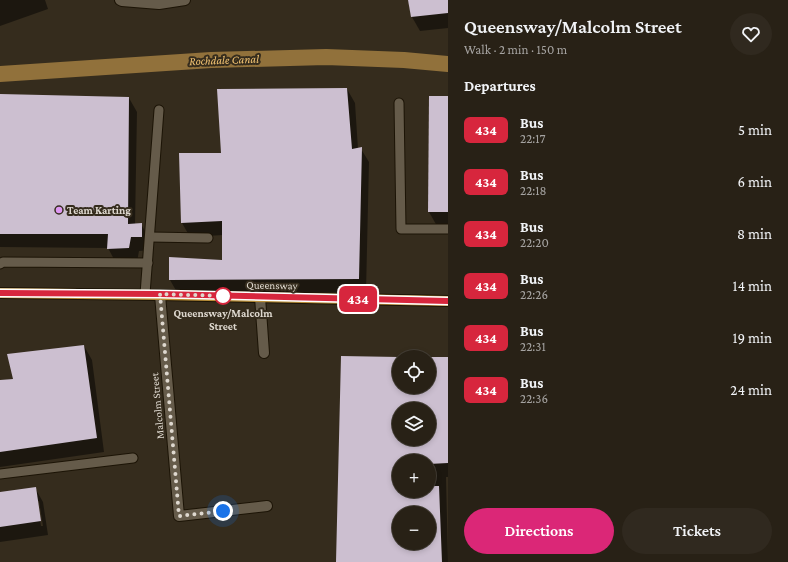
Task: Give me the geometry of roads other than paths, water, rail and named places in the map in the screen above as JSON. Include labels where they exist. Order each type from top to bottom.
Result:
[{"type":"main road","name":"Queensway","points":[[0,293],[160,294],[448,301]]},
{"type":"street","points":[[120,0],[159,4],[185,0]]},
{"type":"street","name":"Malcolm Street","points":[[160,294],[179,516],[267,506]]},
{"type":"street","points":[[260,297],[264,353]]},
{"type":"lane","points":[[399,103],[401,229],[448,230]]},
{"type":"lane","points":[[145,294],[160,110]]},
{"type":"lane","points":[[150,237],[208,238]]},
{"type":"lane","points":[[0,264],[3,262],[148,263]]},
{"type":"lane","points":[[0,474],[133,458]]},
{"type":"waterway","name":"Rochdale Canal","points":[[0,74],[211,60],[326,57],[404,60],[448,64]]},
{"type":"place","name":"Team Karting","points":[[59,210]]},
{"type":"place","name":"Queensway/Malcolm Street","points":[[223,296]]}]
